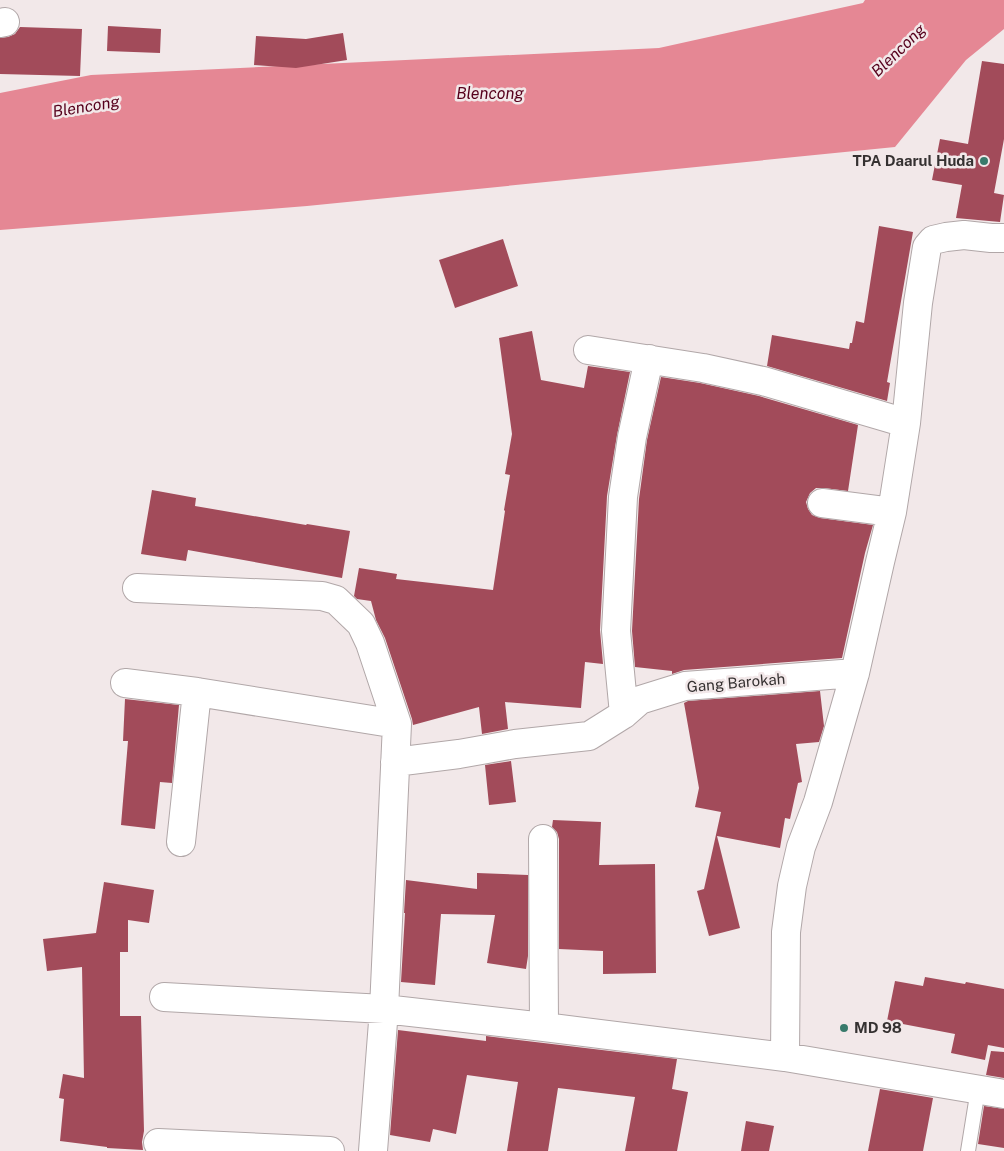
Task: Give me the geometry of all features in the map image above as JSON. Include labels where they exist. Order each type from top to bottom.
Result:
[{"type":"street","points":[[785,1057],[786,932],[792,886],[801,847],[818,802],[855,674],[892,512],[906,423],[918,302],[926,247],[933,240],[946,237],[1004,238]]},
{"type":"street","points":[[588,350],[703,368],[763,381],[906,423]]},
{"type":"street","points":[[624,714],[616,631],[623,496],[632,437],[649,359]]},
{"type":"street","points":[[822,503],[892,512]]},
{"type":"street","points":[[137,588],[322,596],[336,600],[360,624],[370,643],[397,724],[384,1009],[373,1151]]},
{"type":"street","name":"Gang Barokah","points":[[395,762],[459,754],[515,744],[589,736],[624,714],[640,700],[685,686],[855,674]]},
{"type":"street","points":[[125,683],[197,692],[397,724]]},
{"type":"street","points":[[181,842],[197,692]]},
{"type":"street","points":[[543,839],[544,1027]]},
{"type":"street","points":[[164,997],[384,1009],[544,1027],[785,1057],[1004,1094]]},
{"type":"street","points":[[158,1143],[330,1151]]},
{"type":"lane","points":[[968,1151],[978,1089]]},
{"type":"water","name":"Blencong","points":[[865,0],[1004,0],[1004,29],[966,60],[895,147],[307,206],[0,230],[0,93],[91,75],[659,48],[863,3]]},
{"type":"building","points":[[108,26],[161,29],[160,53],[107,51]]},
{"type":"building","points":[[20,27],[82,29],[80,76],[0,74],[0,38],[15,34]]},
{"type":"building","points":[[343,33],[347,60],[296,68],[254,65],[256,36],[306,39]]},
{"type":"building","points":[[982,61],[1004,64],[1004,139],[994,193],[1004,195],[1000,222],[956,218],[962,185],[932,180],[940,139],[968,144]]},
{"type":"building","points":[[879,226],[913,232],[887,382],[890,383],[887,401],[767,366],[772,335],[849,349],[856,321],[864,323]]},
{"type":"building","points":[[503,239],[518,286],[455,308],[439,260]]},
{"type":"building","points":[[532,331],[541,380],[584,388],[588,366],[630,372],[607,496],[600,630],[603,664],[585,662],[581,708],[505,702],[508,729],[482,734],[479,707],[413,725],[371,601],[357,599],[354,596],[359,568],[397,574],[396,579],[493,590],[510,475],[505,474],[512,434],[499,338]]},
{"type":"building","points":[[661,377],[700,383],[759,396],[858,425],[848,491],[816,488],[810,493],[806,502],[812,515],[820,518],[873,525],[842,658],[684,670],[672,674],[672,671],[635,667],[632,631],[639,499],[647,440]]},
{"type":"building","points":[[152,490],[196,498],[195,506],[350,531],[342,578],[188,550],[186,561],[141,554]]},
{"type":"building","points":[[820,691],[824,726],[819,742],[796,744],[802,782],[798,783],[790,819],[785,818],[780,848],[717,836],[740,928],[709,936],[697,891],[704,889],[721,812],[695,807],[699,788],[684,703],[688,701]]},
{"type":"building","points":[[125,699],[179,705],[172,783],[160,782],[155,829],[121,825],[128,741],[123,741]]},
{"type":"building","points":[[511,761],[516,802],[489,805],[485,765]]},
{"type":"building","points":[[553,820],[601,822],[599,865],[655,864],[656,973],[603,974],[603,951],[559,949],[559,839],[557,832],[552,827]]},
{"type":"building","points":[[477,873],[528,875],[528,956],[526,969],[487,963],[495,915],[441,914],[435,985],[401,982],[406,880],[477,889]]},
{"type":"building","points":[[104,882],[154,890],[149,923],[128,920],[128,952],[120,952],[120,1016],[141,1016],[143,1150],[107,1148],[60,1141],[64,1099],[59,1098],[63,1074],[84,1078],[82,967],[47,971],[43,939],[96,933]]},
{"type":"building","points":[[925,977],[1004,989],[1004,1048],[988,1045],[985,1060],[951,1053],[955,1034],[887,1021],[895,981],[923,986]]},
{"type":"building","points":[[398,1030],[486,1041],[486,1036],[677,1059],[672,1089],[688,1092],[677,1151],[625,1151],[635,1097],[558,1088],[548,1151],[507,1151],[518,1082],[467,1075],[456,1134],[433,1129],[430,1142],[390,1135]]},
{"type":"building","points":[[991,1051],[1004,1052],[1004,1078],[986,1075]]},
{"type":"building","points":[[880,1089],[933,1098],[923,1151],[868,1151]]},
{"type":"building","points":[[984,1106],[1004,1109],[1004,1148],[978,1144]]},
{"type":"building","points":[[746,1121],[774,1126],[769,1151],[741,1151]]},
{"type":"place","name":"TPA Daarul Huda","points":[[984,161]]},
{"type":"place","name":"MD 98","points":[[844,1028]]}]
